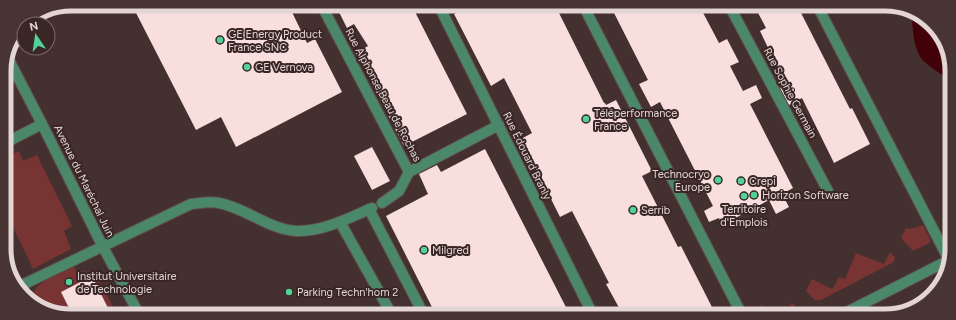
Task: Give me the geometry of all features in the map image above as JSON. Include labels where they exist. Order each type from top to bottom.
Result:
[{"type":"street","name":"Rue Alphonse Beau de Rochas","points":[[325,11],[410,172]]},
{"type":"street","name":"Rue Édouard Branly","points":[[442,11],[590,309]]},
{"type":"street","points":[[586,11],[738,309]]},
{"type":"street","name":"Rue Sophie Germain","points":[[732,11],[828,191]]},
{"type":"street","points":[[820,11],[945,252]]},
{"type":"street","name":"Avenue du Maréchal Juin","points":[[11,65],[103,247],[136,309]]},
{"type":"street","points":[[11,140],[42,124]]},
{"type":"street","points":[[382,203],[399,191],[410,172],[499,125]]},
{"type":"street","points":[[24,288],[103,247],[192,204],[207,202],[220,203],[250,214],[273,226],[295,231],[312,230],[340,222],[371,209],[421,309]]},
{"type":"street","points":[[340,222],[389,309]]},
{"type":"street","points":[[853,309],[943,263]]},
{"type":"shaded area","points":[[912,18],[928,28],[935,37],[942,51],[945,76],[929,66],[919,55],[915,45]]},
{"type":"shaded area","points":[[19,151],[23,161],[37,155],[72,226],[64,231],[71,249],[33,269],[11,223],[11,154]]},
{"type":"shaded area","points":[[923,225],[930,239],[930,243],[913,251],[901,238],[906,228],[910,229]]},
{"type":"shaded area","points":[[890,252],[895,257],[894,262],[821,300],[815,300],[806,291],[812,279],[832,289],[839,277],[845,279],[856,253],[884,264]]},
{"type":"shaded area","points":[[74,267],[76,271],[95,272],[114,309],[108,309],[92,276],[61,292],[68,306],[64,308],[55,307],[41,301],[33,296],[34,292],[38,286]]},
{"type":"shaded area","points":[[791,303],[796,306],[797,309],[789,309]]},
{"type":"shaded area","points":[[760,305],[772,309],[762,309]]},
{"type":"building","name":"GE Vernova","points":[[135,11],[291,11],[307,43],[315,39],[342,92],[236,147],[221,117],[196,130]]},
{"type":"building","points":[[338,11],[415,11],[467,114],[404,146],[356,53],[368,46],[354,24],[347,28]]},
{"type":"building","points":[[461,11],[558,11],[604,103],[606,105],[616,100],[652,171],[642,176],[678,247],[681,246],[713,309],[620,309],[606,284],[609,283],[572,211],[560,217],[521,139],[532,133],[504,78],[491,86],[454,14]]},
{"type":"building","points":[[613,11],[702,11],[719,43],[727,39],[739,62],[730,66],[743,91],[756,85],[762,98],[750,104],[793,188],[782,194],[789,207],[776,214],[769,200],[722,225],[719,218],[709,222],[704,211],[713,206],[660,102],[651,107],[639,84],[648,80]]},
{"type":"building","points":[[757,11],[800,11],[850,109],[852,108],[870,144],[834,163],[802,98],[789,105],[780,88],[786,85],[760,31],[766,28]]},
{"type":"building","points":[[372,147],[390,181],[372,190],[354,156]]},
{"type":"building","points":[[485,149],[567,309],[433,309],[386,216],[428,194],[419,174],[437,165],[441,172]]},
{"type":"building","points":[[92,276],[108,309],[69,309],[61,292]]},
{"type":"place","name":"GE Energy Product France SNC","points":[[220,40]]},
{"type":"place","name":"GE Vernova","points":[[247,67]]},
{"type":"place","name":"Téléperformance France","points":[[586,119]]},
{"type":"place","name":"Technocryo Europe","points":[[718,180]]},
{"type":"place","name":"Crepi","points":[[741,181]]},
{"type":"place","name":"Horizon Software","points":[[754,195]]},
{"type":"place","name":"Territoire d'Emplois","points":[[744,196]]},
{"type":"place","name":"Serrib","points":[[633,210]]},
{"type":"place","name":"Milgred","points":[[424,250]]},
{"type":"place","name":"Institut Universitaire de Technologie","points":[[69,282]]},
{"type":"place","name":"Parking Techn'hom 2","points":[[289,292]]}]
